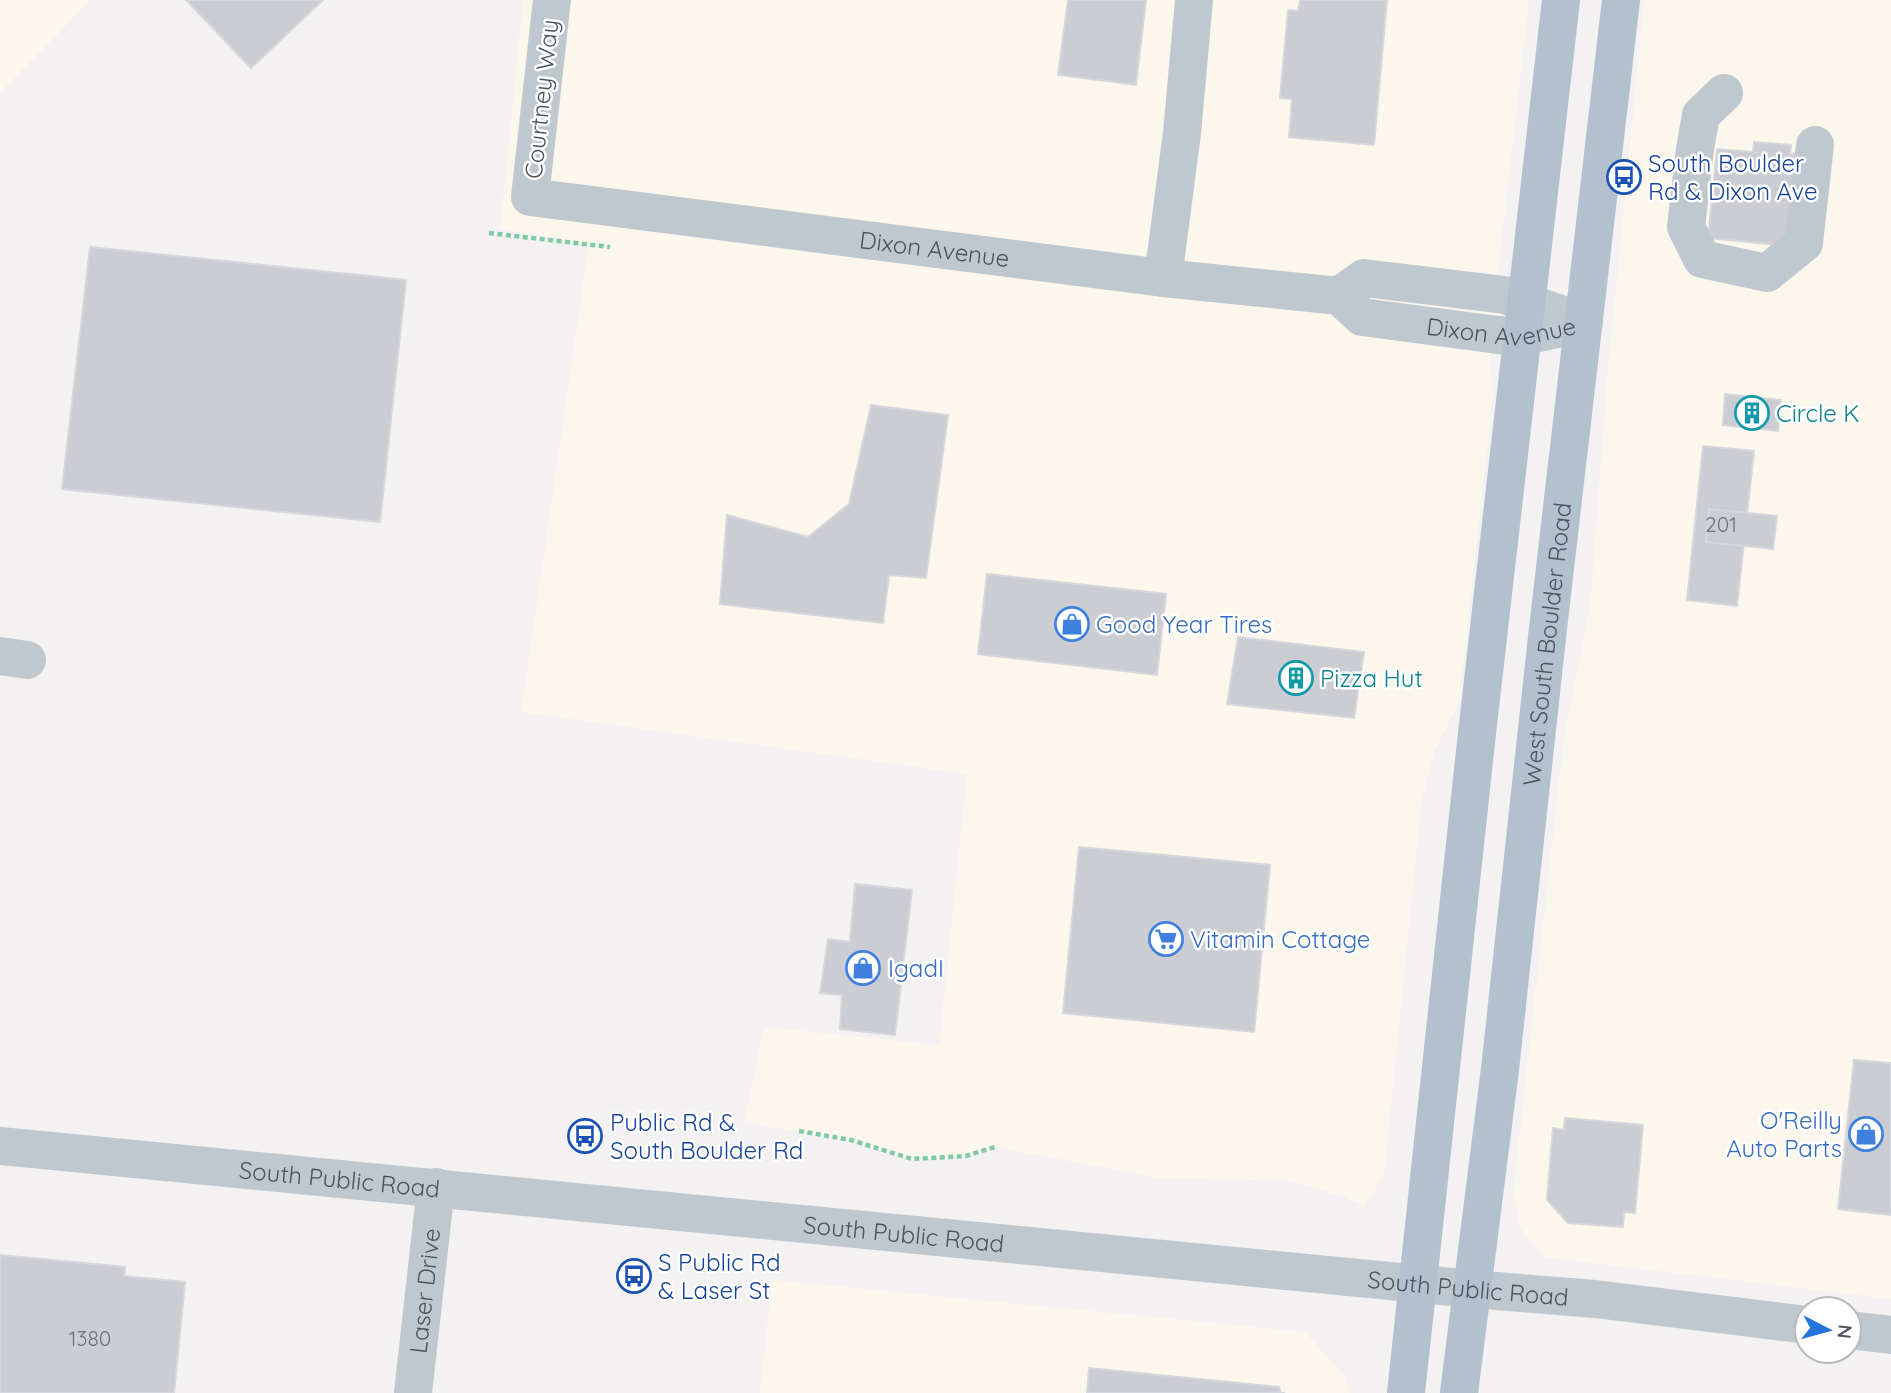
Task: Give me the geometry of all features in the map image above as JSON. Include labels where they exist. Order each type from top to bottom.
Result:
[{"type":"main road","points":[[1406,1393],[1523,318],[1561,0]]},
{"type":"main road","name":"West South Boulder Road","points":[[1459,1393],[1500,1069],[1621,0]]},
{"type":"street","name":"Courtney Way","points":[[530,197],[552,0]]},
{"type":"street","points":[[1163,278],[1182,133],[1194,0]]},
{"type":"street","points":[[1724,93],[1701,115],[1695,149],[1686,227],[1702,259],[1767,273],[1804,243],[1815,145]]},
{"type":"street","name":"Dixon Avenue","points":[[530,197],[1163,278],[1339,296],[1364,278],[1505,295],[1523,318],[1584,323]]},
{"type":"street","name":"South Public Road","points":[[0,1146],[1595,1299],[1793,1323]]},
{"type":"street","name":"Laser Drive","points":[[413,1393],[436,1187]]},
{"type":"street","points":[[1863,1332],[1891,1335]]},
{"type":"path","points":[[799,1131],[851,1140],[912,1159],[965,1156],[995,1147]]},
{"type":"shaded area","points":[[0,0],[91,0],[0,93]]},
{"type":"shaded area","points":[[523,0],[1529,0],[1499,264],[1490,366],[1493,395],[1459,703],[1434,752],[1421,805],[1384,1176],[1364,1206],[1342,1196],[1290,1181],[1160,1178],[995,1147],[966,1156],[912,1159],[851,1140],[744,1123],[764,1027],[939,1045],[967,774],[521,712],[589,243],[500,229]]},
{"type":"shaded area","points":[[1644,0],[1891,0],[1891,1299],[1543,1257],[1520,1228],[1513,1193],[1564,737],[1590,606],[1608,370]]},
{"type":"shaded area","points":[[772,1280],[1305,1332],[1345,1376],[1349,1393],[760,1393]]},
{"type":"building","points":[[186,0],[323,0],[251,68]]},
{"type":"building","points":[[1068,0],[1146,0],[1136,85],[1058,75]]},
{"type":"building","points":[[1300,0],[1387,0],[1374,145],[1289,137],[1292,99],[1280,98],[1288,10],[1298,11]]},
{"type":"building","points":[[1754,142],[1791,145],[1790,154],[1809,156],[1790,246],[1708,238],[1717,149],[1753,152]]},
{"type":"building","points":[[90,247],[406,280],[380,522],[62,489]]},
{"type":"building","name":"Circle K","points":[[1725,394],[1781,400],[1778,431],[1723,425]]},
{"type":"building","points":[[871,405],[948,415],[926,578],[889,575],[883,623],[720,604],[727,515],[808,537],[849,504]]},
{"type":"building","name":"Circle K","points":[[1703,446],[1754,451],[1737,606],[1687,600]]},
{"type":"building","points":[[1709,509],[1777,516],[1773,549],[1706,542]]},
{"type":"building","name":"Good Year Tires","points":[[987,574],[1166,594],[1157,675],[978,654]]},
{"type":"building","name":"Pizza Hut","points":[[1238,637],[1364,652],[1354,718],[1227,704]]},
{"type":"building","name":"Vitamin Cottage","points":[[1079,847],[1270,865],[1254,1032],[1063,1013]]},
{"type":"building","name":"IgadI","points":[[855,884],[912,890],[895,1035],[840,1029],[842,995],[820,993],[828,939],[850,942]]},
{"type":"building","points":[[1854,1060],[1891,1063],[1891,1215],[1838,1209]]},
{"type":"building","points":[[1565,1118],[1643,1125],[1635,1213],[1624,1212],[1623,1227],[1568,1223],[1547,1200],[1553,1128],[1564,1130]]},
{"type":"building","points":[[0,1255],[125,1267],[124,1276],[185,1282],[174,1393],[0,1393]]},
{"type":"building","points":[[1089,1368],[1279,1387],[1281,1393],[1087,1393]]},
{"type":"place","name":"South Boulder Rd & Dixon Ave","points":[[1624,177]]},
{"type":"place","name":"Circle K","points":[[1752,413]]},
{"type":"place","name":"Good Year Tires","points":[[1072,624]]},
{"type":"place","name":"Pizza Hut","points":[[1296,678]]},
{"type":"place","name":"Vitamin Cottage","points":[[1166,939]]},
{"type":"place","name":"IgadI","points":[[863,968]]},
{"type":"place","name":"O'Reilly Auto Parts","points":[[1866,1134]]},
{"type":"place","name":"Public Rd & South Boulder Rd","points":[[585,1136]]},
{"type":"place","name":"S Public Rd & Laser St","points":[[634,1276]]}]
